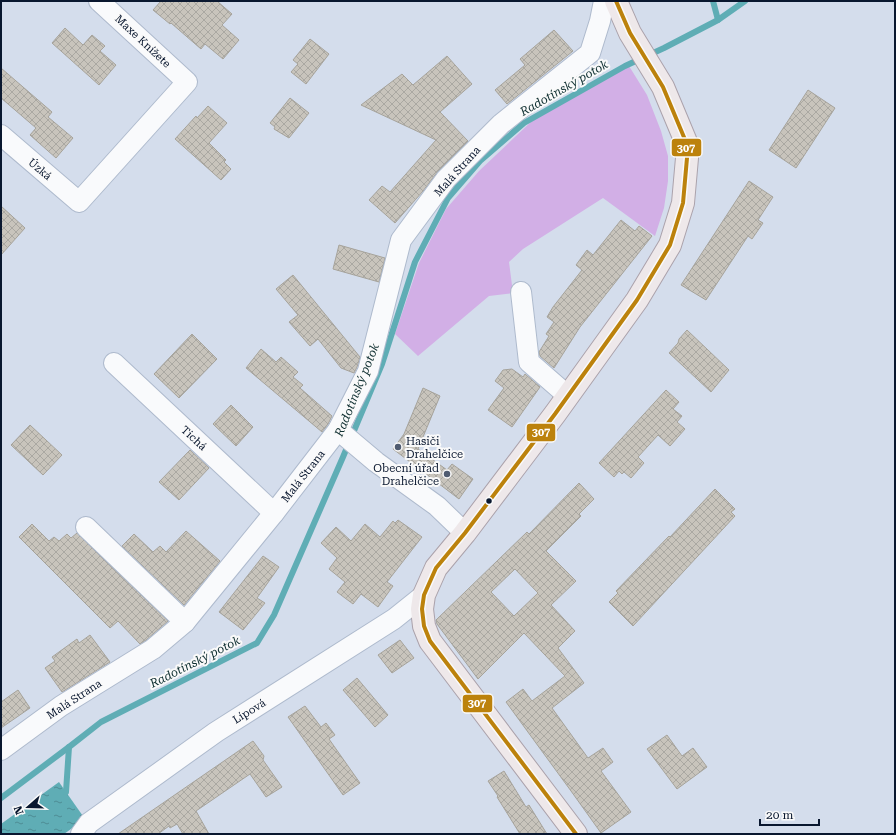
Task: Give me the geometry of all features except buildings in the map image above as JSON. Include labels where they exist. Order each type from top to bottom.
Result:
[{"type":"main road","points":[[576,834],[430,641],[424,626],[422,609],[424,595],[436,568],[466,533],[568,396],[637,300],[670,245],[683,203],[687,158],[686,142],[663,87],[630,33],[616,1]]},
{"type":"street","name":"Maxe Knížete","points":[[79,202],[187,82],[99,1]]},
{"type":"street","name":"Malá Strana","points":[[1,750],[61,706],[153,649],[185,622],[341,433],[368,371],[401,240],[446,179],[501,124],[590,53],[600,21],[604,1]]},
{"type":"street","name":"Úzká","points":[[1,135],[79,202]]},
{"type":"street","points":[[521,292],[529,362],[568,396]]},
{"type":"street","name":"Tichá","points":[[114,363],[274,513]]},
{"type":"street","points":[[341,433],[376,462],[437,506],[466,533]]},
{"type":"street","points":[[86,527],[185,622]]},
{"type":"street","name":"Lípová","points":[[80,834],[89,823],[216,732],[394,619],[424,595]]},
{"type":"shaded area","points":[[629,66],[647,95],[661,131],[668,156],[668,181],[664,208],[655,236],[603,198],[523,249],[509,262],[513,293],[489,296],[418,356],[395,334],[419,263],[446,209],[479,171],[533,120]]},
{"type":"water","points":[[59,782],[85,819],[64,834],[1,834],[1,824]]},
{"type":"waterway","points":[[713,1],[718,20]]},
{"type":"waterway","name":"Radotínský potok","points":[[1,798],[101,722],[257,643],[274,615],[382,364],[415,262],[448,198],[480,161],[524,123],[625,66],[718,20],[745,1]]},
{"type":"waterway","points":[[66,792],[69,747]]},
{"type":"transit line","name":"307","points":[[576,834],[430,641],[424,626],[422,609],[424,595],[436,568],[465,533],[555,414],[637,300],[670,245],[683,203],[687,158],[686,142],[663,87],[630,33],[616,1]]},
{"type":"place","name":"Hasiči Drahelčice","points":[[398,447]]},
{"type":"place","name":"Obecní úřad Drahelčice","points":[[447,474]]}]
